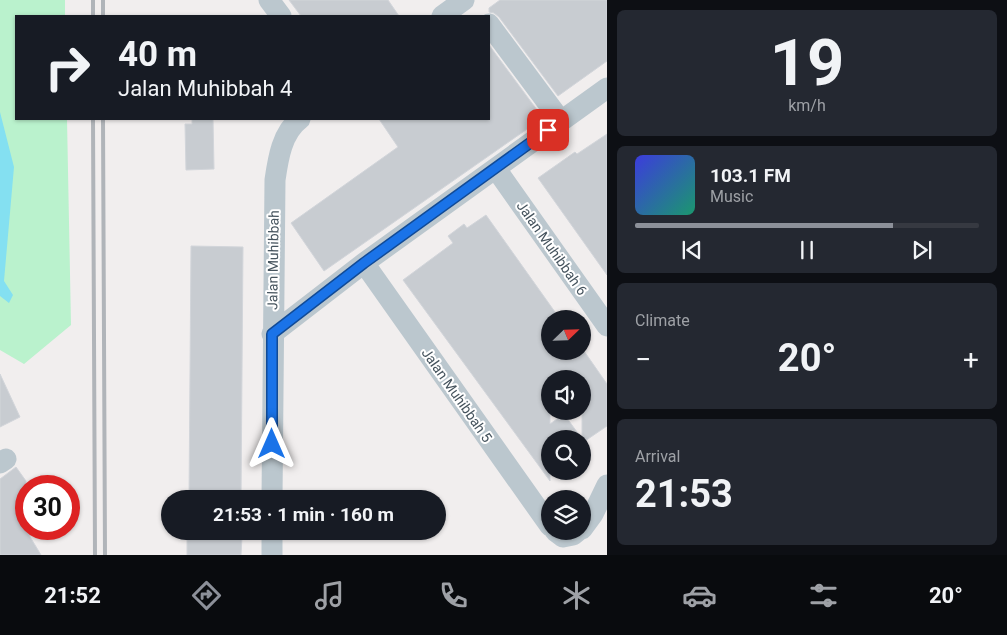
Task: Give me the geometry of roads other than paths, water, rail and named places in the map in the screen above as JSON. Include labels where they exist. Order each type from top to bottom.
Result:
[{"type":"street","points":[[269,0],[280,15]]},
{"type":"street","points":[[457,4],[481,15]]},
{"type":"street","points":[[490,25],[561,121]]},
{"type":"street","points":[[272,334],[364,263],[607,88]]},
{"type":"street","name":"Jalan Muhibbah","points":[[272,490],[272,334],[275,180],[280,151],[294,123],[298,120]]},
{"type":"street","name":"Jalan Muhibbah 6","points":[[496,169],[607,326]]},
{"type":"street","name":"Jalan Muhibbah 5","points":[[364,263],[541,513]]},
{"type":"street","points":[[591,515],[607,485]]},
{"type":"street","points":[[272,540],[272,555]]},
{"type":"water","points":[[0,112],[14,167],[4,281],[13,295],[9,303],[0,296]]},
{"type":"railway","points":[[93,0],[93,15]]},
{"type":"railway","points":[[103,0],[103,15]]},
{"type":"railway","points":[[93,120],[95,555]]},
{"type":"railway","points":[[103,120],[105,555]]}]
